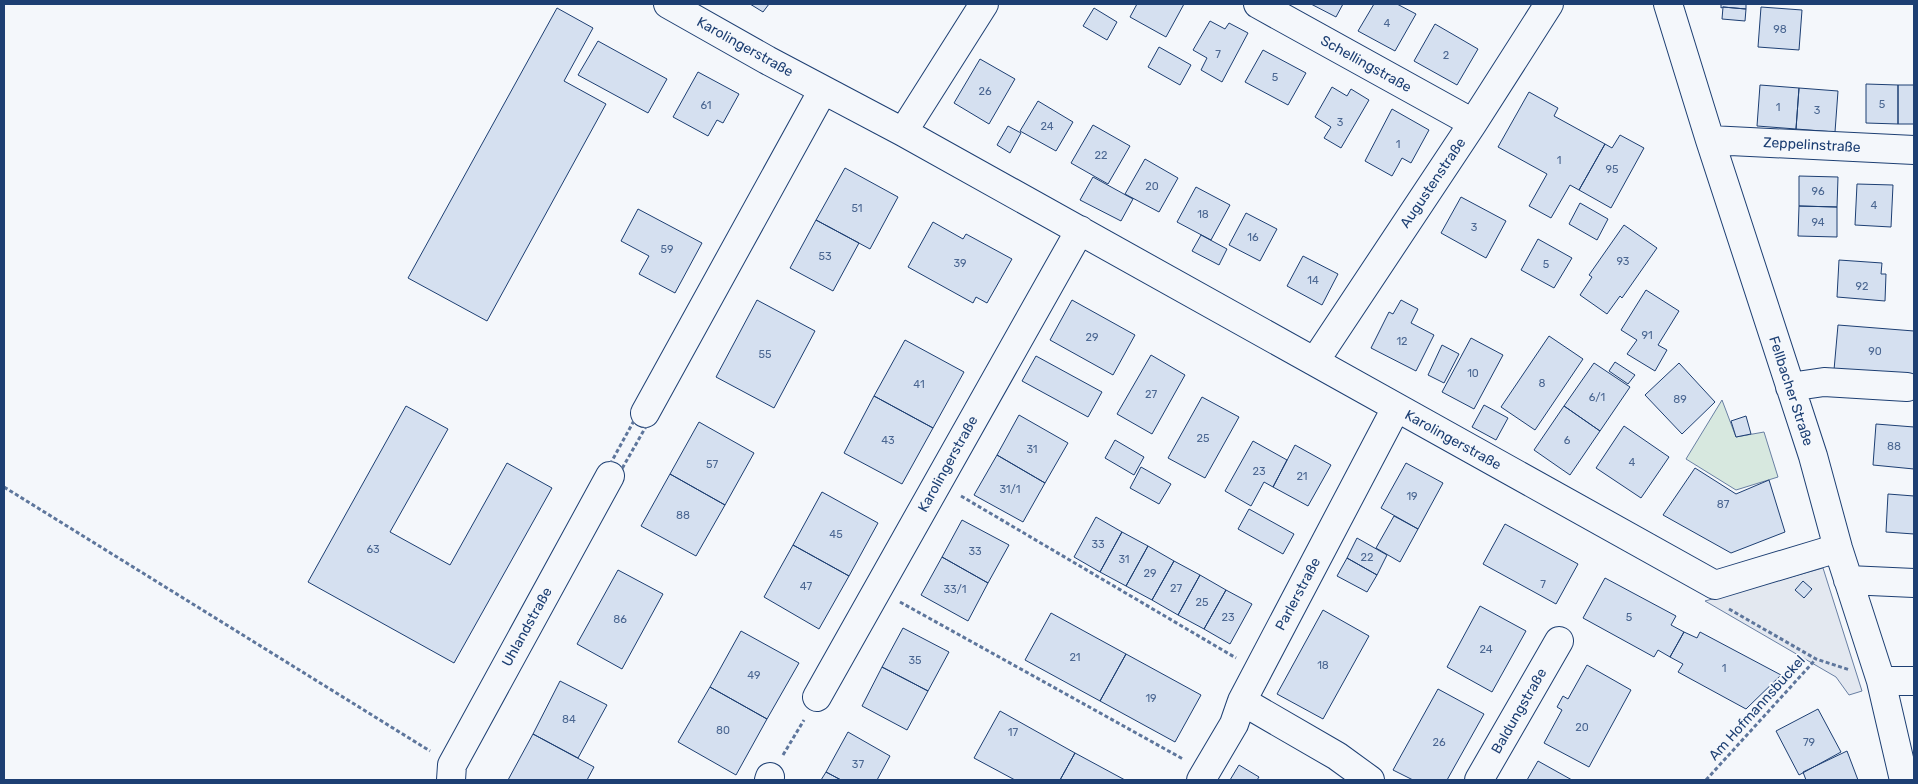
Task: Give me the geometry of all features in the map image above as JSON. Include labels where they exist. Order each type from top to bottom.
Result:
[{"type":"street","name":"Karolingerstraße","points":[[668,4],[1080,230],[1714,585]]},
{"type":"street","points":[[903,132],[984,4]]},
{"type":"street","name":"Schellingstraße","points":[[1258,4],[1473,124]]},
{"type":"street","name":"Augustenstraße","points":[[1315,361],[1473,124],[1549,4]]},
{"type":"street","name":"Fellbacher Straße","points":[[1668,4],[1812,456],[1838,548],[1881,681],[1904,780]]},
{"type":"street","points":[[645,413],[823,90]]},
{"type":"street","name":"Zeppelinstraße","points":[[1710,140],[1914,150]]},
{"type":"street","name":"Karolingerstraße","points":[[817,697],[1080,230]]},
{"type":"street","points":[[1790,388],[1824,382],[1907,387]]},
{"type":"street","name":"Parlerstraße","points":[[1204,776],[1234,724],[1242,700],[1396,408]]},
{"type":"street","name":"Uhlandstraße","points":[[452,772],[610,476]]},
{"type":"street","points":[[1714,585],[1838,548]]},
{"type":"street","points":[[1848,580],[1914,584]]},
{"type":"street","name":"Baldungstraße","points":[[1480,780],[1559,642]]},
{"type":"street","points":[[1881,681],[1914,682]]},
{"type":"street","points":[[1242,700],[1337,756],[1370,780]]},
{"type":"path","points":[[610,476],[608,468],[631,425],[636,416],[645,413]]},
{"type":"path","points":[[938,483],[1258,671]]},
{"type":"path","points":[[4,487],[452,772]]},
{"type":"path","name":"Am Hofmannsbuckel","points":[[1706,780],[1816,659],[1719,603],[1714,585]]},
{"type":"path","points":[[877,590],[1204,776]]},
{"type":"path","points":[[770,779],[817,697]]},
{"type":"shaded area","points":[[1722,400],[1736,437],[1764,432],[1778,477],[1736,490],[1686,459]]},
{"type":"shaded area","points":[[1823,568],[1862,691],[1849,695],[1836,677],[1705,601]]},
{"type":"building","points":[[750,4],[769,4],[763,12]]},
{"type":"building","points":[[1137,4],[1184,4],[1166,37],[1130,17]]},
{"type":"building","points":[[1311,4],[1343,4],[1336,17]]},
{"type":"building","points":[[1374,4],[1397,4],[1416,14],[1395,51],[1358,31]]},
{"type":"building","points":[[1721,4],[1746,4],[1746,9],[1721,8]]},
{"type":"building","points":[[1723,7],[1746,9],[1745,21],[1722,19]]},
{"type":"building","points":[[1761,7],[1802,10],[1799,50],[1758,47]]},
{"type":"building","points":[[557,8],[593,28],[564,81],[606,104],[487,321],[408,278]]},
{"type":"building","points":[[1094,8],[1117,22],[1107,40],[1083,26]]},
{"type":"building","points":[[1210,21],[1225,29],[1229,23],[1248,33],[1222,82],[1201,70],[1207,58],[1193,50]]},
{"type":"building","points":[[1435,24],[1478,49],[1457,85],[1414,61]]},
{"type":"building","points":[[598,41],[667,79],[648,113],[578,75]]},
{"type":"building","points":[[1159,47],[1191,65],[1180,85],[1148,67]]},
{"type":"building","points":[[1263,50],[1306,73],[1288,105],[1245,82]]},
{"type":"building","points":[[980,59],[1015,79],[989,124],[954,103]]},
{"type":"building","points":[[698,72],[739,94],[723,123],[717,120],[708,136],[673,117]]},
{"type":"building","points":[[1866,84],[1898,85],[1898,124],[1866,123]]},
{"type":"building","points":[[1760,85],[1799,88],[1796,129],[1757,126]]},
{"type":"building","points":[[1898,85],[1914,85],[1914,124],[1898,124]]},
{"type":"building","points":[[1332,87],[1347,96],[1351,89],[1369,100],[1341,148],[1324,138],[1331,127],[1315,117]]},
{"type":"building","points":[[1799,88],[1838,91],[1835,132],[1796,129]]},
{"type":"building","points":[[1529,92],[1558,108],[1554,116],[1605,144],[1579,190],[1570,185],[1551,218],[1529,206],[1547,174],[1498,147]]},
{"type":"building","points":[[1038,101],[1073,122],[1056,151],[1020,131]]},
{"type":"building","points":[[1392,109],[1429,130],[1411,163],[1402,158],[1392,176],[1365,161]]},
{"type":"building","points":[[1093,125],[1130,146],[1108,184],[1071,163]]},
{"type":"building","points":[[1008,126],[1021,133],[1010,153],[997,145]]},
{"type":"building","points":[[1620,135],[1644,148],[1611,208],[1579,190],[1605,144],[1612,148]]},
{"type":"building","points":[[1145,159],[1178,178],[1159,212],[1125,194]]},
{"type":"building","points":[[845,168],[898,197],[870,249],[816,220]]},
{"type":"building","points":[[1799,176],[1838,177],[1837,207],[1799,206]]},
{"type":"building","points":[[1093,177],[1133,199],[1121,221],[1080,200]]},
{"type":"building","points":[[1857,184],[1893,185],[1891,227],[1855,225]]},
{"type":"building","points":[[1196,187],[1230,205],[1211,240],[1177,222]]},
{"type":"building","points":[[1461,197],[1506,221],[1486,258],[1441,233]]},
{"type":"building","points":[[1580,203],[1608,219],[1597,240],[1569,224]]},
{"type":"building","points":[[1799,206],[1837,207],[1837,237],[1798,236]]},
{"type":"building","points":[[638,209],[702,243],[675,293],[639,274],[649,256],[621,241]]},
{"type":"building","points":[[1246,213],[1277,229],[1260,261],[1229,245]]},
{"type":"building","points":[[816,220],[859,243],[833,291],[790,268]]},
{"type":"building","points":[[933,222],[963,239],[966,234],[1012,259],[987,303],[976,297],[973,303],[908,267]]},
{"type":"building","points":[[1624,225],[1657,248],[1622,298],[1620,296],[1607,314],[1580,295],[1592,277],[1589,275]]},
{"type":"building","points":[[1201,235],[1227,249],[1219,265],[1192,251]]},
{"type":"building","points":[[1538,239],[1572,258],[1554,288],[1521,270]]},
{"type":"building","points":[[1303,256],[1338,274],[1322,305],[1287,286]]},
{"type":"building","points":[[1839,260],[1882,263],[1881,274],[1886,274],[1885,301],[1837,297]]},
{"type":"building","points":[[1646,290],[1679,311],[1658,345],[1667,350],[1655,371],[1627,354],[1637,340],[1621,330]]},
{"type":"building","points":[[757,300],[815,331],[774,408],[716,377]]},
{"type":"building","points":[[1072,300],[1135,335],[1113,375],[1050,340]]},
{"type":"building","points":[[1401,300],[1418,309],[1411,323],[1434,335],[1416,371],[1371,348],[1389,312],[1393,314]]},
{"type":"building","points":[[1838,325],[1914,331],[1914,376],[1834,370]]},
{"type":"building","points":[[1549,336],[1583,359],[1535,430],[1501,407]]},
{"type":"building","points":[[1471,338],[1503,355],[1474,409],[1442,392]]},
{"type":"building","points":[[905,340],[964,372],[933,428],[874,396]]},
{"type":"building","points":[[1442,345],[1459,354],[1444,383],[1428,375]]},
{"type":"building","points":[[1151,355],[1185,375],[1152,434],[1117,414]]},
{"type":"building","points":[[1036,356],[1102,392],[1088,417],[1022,381]]},
{"type":"building","points":[[1615,362],[1635,375],[1628,384],[1609,371]]},
{"type":"building","points":[[1594,363],[1630,387],[1600,431],[1564,406]]},
{"type":"building","points":[[1679,363],[1715,402],[1682,434],[1645,395]]},
{"type":"building","points":[[874,396],[933,428],[902,484],[844,453]]},
{"type":"building","points":[[1202,397],[1239,417],[1205,478],[1168,458]]},
{"type":"building","points":[[1484,405],[1508,418],[1496,440],[1472,427]]},
{"type":"building","points":[[406,406],[448,429],[390,532],[450,565],[507,463],[552,488],[454,663],[308,582]]},
{"type":"building","points":[[1564,406],[1600,431],[1570,475],[1534,450]]},
{"type":"building","points":[[1019,415],[1068,443],[1045,483],[997,455]]},
{"type":"building","points":[[1746,416],[1751,434],[1736,437],[1731,421]]},
{"type":"building","points":[[699,422],[754,453],[725,505],[670,474]]},
{"type":"building","points":[[1876,424],[1914,427],[1914,469],[1873,465]]},
{"type":"building","points":[[1624,426],[1669,457],[1641,498],[1596,468]]},
{"type":"building","points":[[1115,440],[1144,457],[1134,475],[1105,458]]},
{"type":"building","points":[[1253,441],[1287,460],[1273,487],[1264,482],[1251,506],[1225,491]]},
{"type":"building","points":[[1295,445],[1331,465],[1308,506],[1273,487]]},
{"type":"building","points":[[997,455],[1045,483],[1023,522],[974,495]]},
{"type":"building","points":[[1406,463],[1443,483],[1418,529],[1381,508]]},
{"type":"building","points":[[1141,467],[1171,484],[1159,504],[1130,488]]},
{"type":"building","points":[[1695,468],[1736,494],[1769,480],[1785,532],[1731,553],[1663,515]]},
{"type":"building","points":[[670,474],[725,505],[696,556],[641,526]]},
{"type":"building","points":[[822,492],[878,523],[849,576],[793,545]]},
{"type":"building","points":[[1888,494],[1914,496],[1914,534],[1886,532]]},
{"type":"building","points":[[1249,509],[1294,534],[1283,554],[1238,529]]},
{"type":"building","points":[[1394,516],[1418,529],[1400,562],[1376,548]]},
{"type":"building","points":[[1096,517],[1122,532],[1100,572],[1074,557]]},
{"type":"building","points":[[962,520],[1009,545],[988,583],[942,557]]},
{"type":"building","points":[[1505,524],[1578,564],[1556,604],[1483,564]]},
{"type":"building","points":[[1122,532],[1148,546],[1126,586],[1100,572]]},
{"type":"building","points":[[1357,538],[1387,555],[1377,575],[1347,558]]},
{"type":"building","points":[[793,545],[849,576],[819,629],[764,597]]},
{"type":"building","points":[[1148,546],[1174,561],[1152,600],[1126,586]]},
{"type":"building","points":[[942,557],[988,583],[968,621],[921,595]]},
{"type":"building","points":[[1347,558],[1377,575],[1367,592],[1337,576]]},
{"type":"building","points":[[1174,561],[1200,575],[1178,615],[1152,600]]},
{"type":"building","points":[[618,570],[663,594],[622,669],[577,644]]},
{"type":"building","points":[[1200,575],[1226,590],[1204,629],[1178,615]]},
{"type":"building","points":[[1605,578],[1676,616],[1671,625],[1684,632],[1670,657],[1658,650],[1654,657],[1583,618]]},
{"type":"building","points":[[1803,581],[1812,589],[1804,598],[1795,590]]},
{"type":"building","points":[[1226,590],[1252,604],[1230,644],[1204,629]]},
{"type":"building","points":[[1480,606],[1526,631],[1492,692],[1447,667]]},
{"type":"building","points":[[1323,610],[1369,636],[1323,719],[1277,694]]},
{"type":"building","points":[[1051,613],[1126,654],[1100,701],[1025,660]]},
{"type":"building","points":[[903,628],[949,652],[928,691],[882,667]]},
{"type":"building","points":[[741,631],[799,663],[767,719],[710,687]]},
{"type":"building","points":[[1684,632],[1697,638],[1700,632],[1781,675],[1746,709],[1678,672],[1683,664],[1670,657]]},
{"type":"building","points":[[1126,654],[1201,695],[1175,742],[1100,701]]},
{"type":"building","points":[[1587,665],[1631,690],[1589,767],[1544,743],[1562,710],[1557,707],[1563,696],[1568,699]]},
{"type":"building","points":[[882,667],[928,691],[907,730],[862,706]]},
{"type":"building","points":[[560,681],[607,705],[578,758],[533,734]]},
{"type":"building","points":[[710,687],[767,719],[736,775],[678,742]]},
{"type":"building","points":[[1438,689],[1484,714],[1447,780],[1413,780],[1393,770]]},
{"type":"building","points":[[1818,709],[1841,752],[1799,775],[1776,731]]},
{"type":"building","points":[[1000,711],[1075,753],[1060,780],[1015,780],[974,758]]},
{"type":"building","points":[[848,732],[890,756],[877,780],[841,780],[826,772]]},
{"type":"building","points":[[533,734],[594,767],[587,780],[508,780]]},
{"type":"building","points":[[1847,751],[1858,780],[1806,780],[1803,772]]},
{"type":"building","points":[[1075,753],[1125,780],[1060,780]]},
{"type":"building","points":[[1538,761],[1572,780],[1527,780]]},
{"type":"building","points":[[1239,765],[1259,777],[1257,780],[1230,780]]},
{"type":"building","points":[[826,772],[841,780],[821,780]]}]
